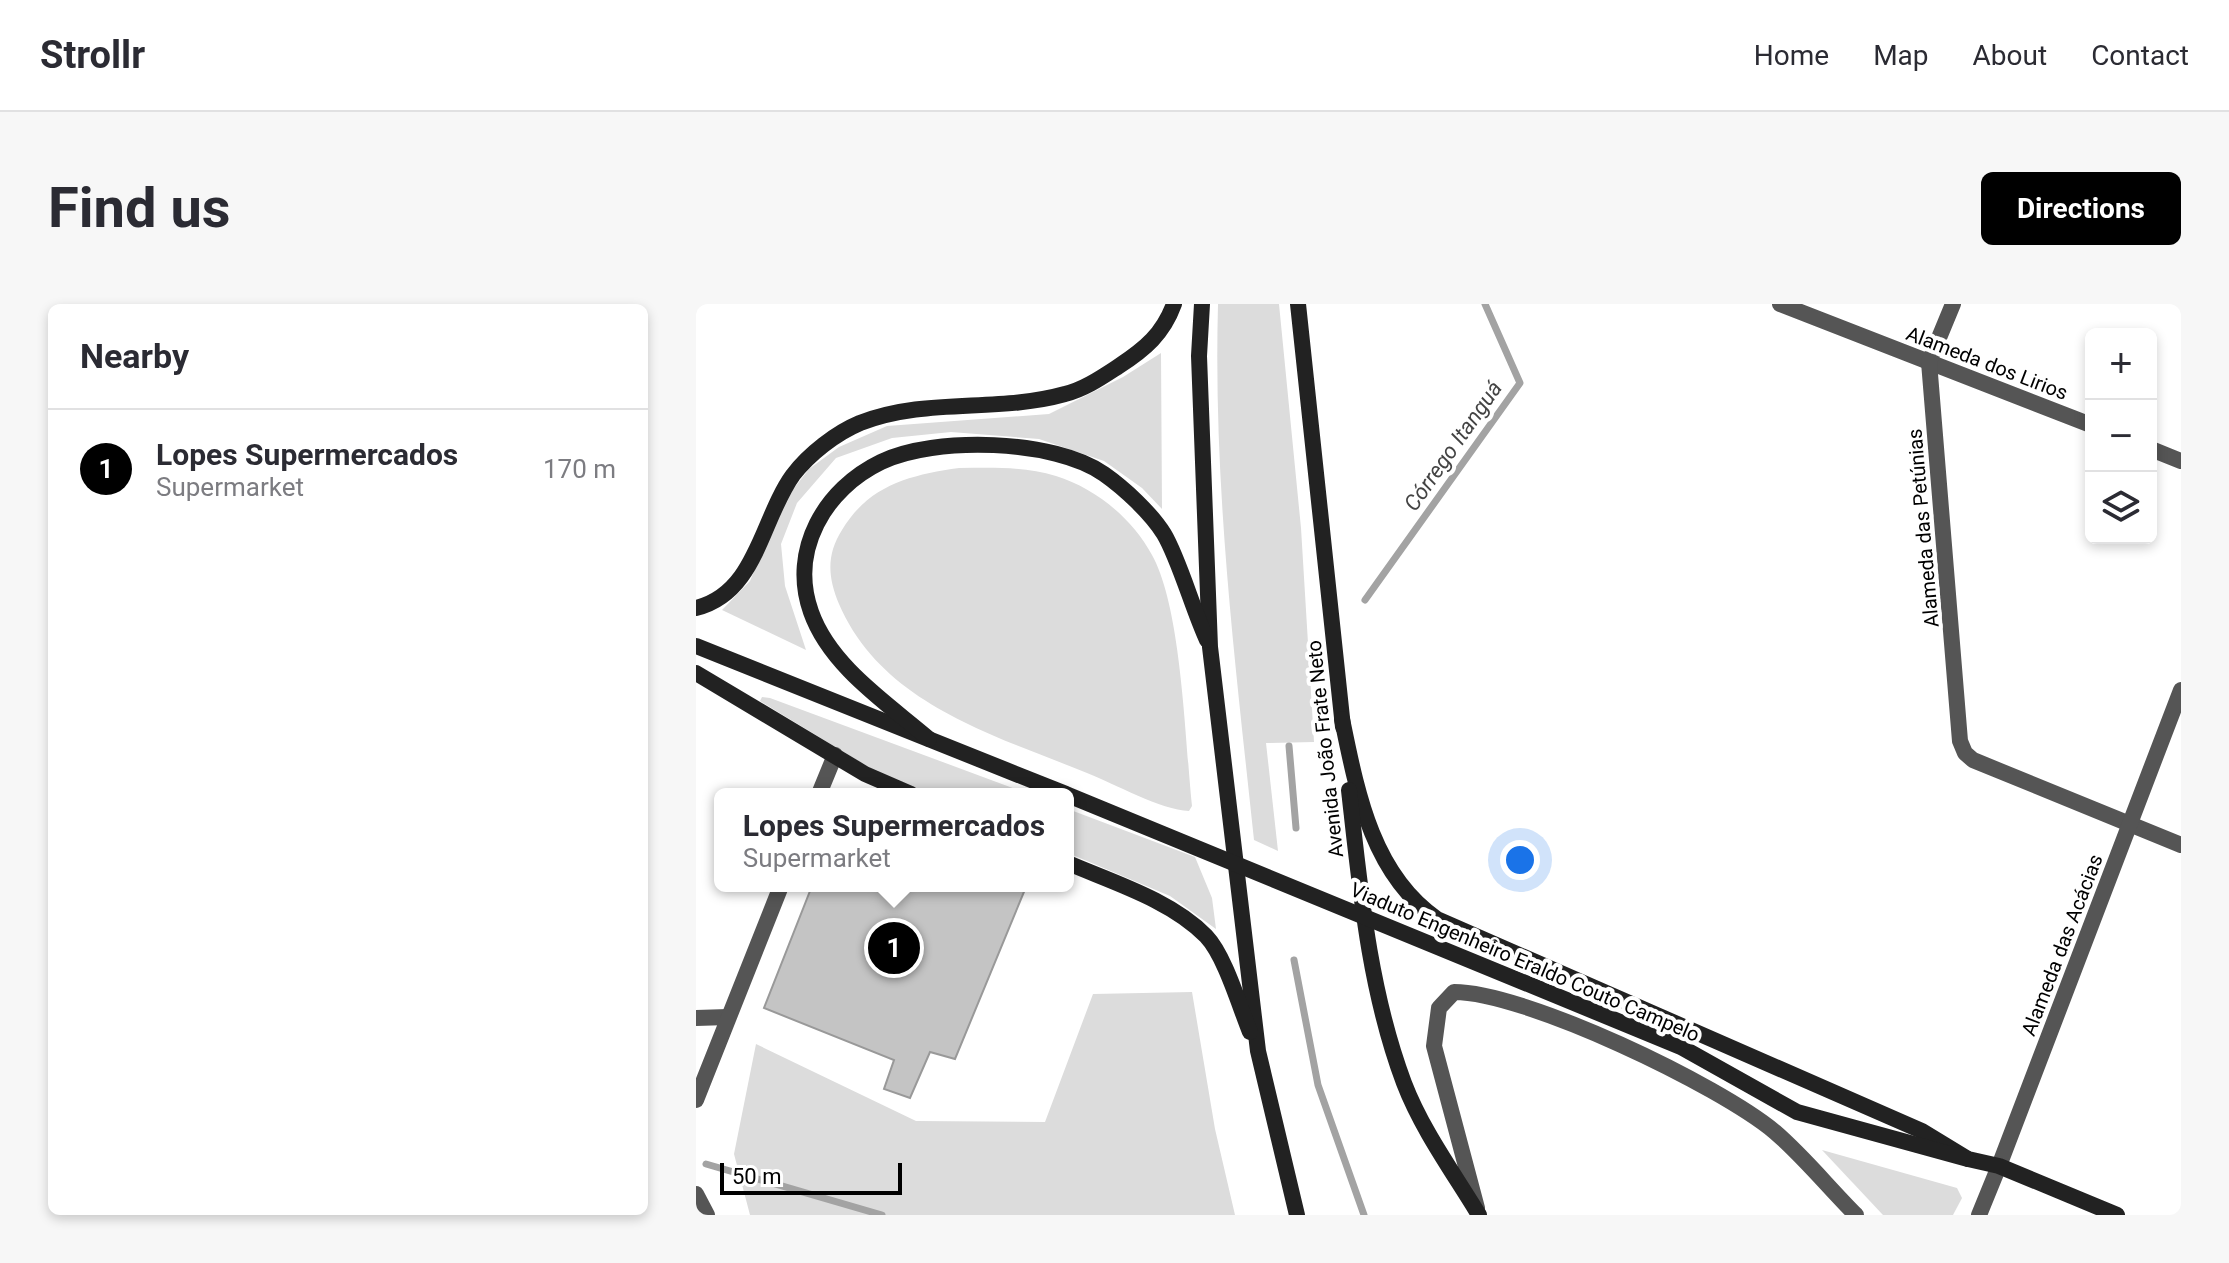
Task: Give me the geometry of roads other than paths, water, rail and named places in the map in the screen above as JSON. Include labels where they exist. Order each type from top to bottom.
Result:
[{"type":"main road","points":[[696,608],[724,596],[751,565],[772,513],[793,475],[832,440],[858,424],[908,408],[1018,404],[1067,394],[1091,384],[1138,353],[1164,329],[1174,304]]},
{"type":"main road","points":[[1202,304],[1199,356],[1210,647],[1258,1051],[1297,1215]]},
{"type":"main road","name":"Avenida João Frate Neto","points":[[1298,304],[1361,896],[1383,1016],[1404,1084],[1420,1118],[1479,1215]]},
{"type":"main road","points":[[929,739],[852,671],[827,644],[811,611],[805,581],[807,546],[816,520],[835,494],[882,461],[960,446],[1004,446],[1058,455],[1103,473],[1164,534],[1210,647]]},
{"type":"main road","name":"Viaduto Engenheiro Eraldo Couto Campelo","points":[[696,646],[1052,788]]},
{"type":"main road","points":[[696,673],[865,774],[897,788]]},
{"type":"main road","points":[[1342,719],[1358,796],[1368,825],[1393,874],[1413,902],[1425,911],[1437,919],[1922,1131],[1968,1159]]},
{"type":"main road","name":"Viaduto Engenheiro Eraldo Couto Campelo","points":[[1074,797],[1681,1047],[1797,1112],[1999,1166],[2117,1215]]},
{"type":"main road","points":[[1074,866],[1158,904],[1205,935],[1215,949],[1258,1051]]},
{"type":"street","name":"Alameda dos Lirios","points":[[1780,304],[2085,423]]},
{"type":"street","name":"Alameda das Petúnias","points":[[1953,304],[1929,362],[1960,741],[1965,753],[1973,760],[2130,823]]},
{"type":"street","points":[[2157,451],[2181,461]]},
{"type":"street","name":"Alameda das Acácias","points":[[1979,1215],[2181,690]]},
{"type":"street","points":[[821,788],[835,755]]},
{"type":"street","points":[[2130,823],[2181,845]]},
{"type":"street","points":[[696,1100],[779,892]]},
{"type":"street","points":[[1479,1215],[1434,1046],[1439,1008],[1454,992],[1480,992],[1540,1010],[1717,1094],[1776,1133],[1856,1215]]},
{"type":"street","points":[[696,1018],[728,1017]]},
{"type":"street","points":[[696,1194],[707,1215]]},
{"type":"waterway","name":"Córrego Itanguá","points":[[1365,600],[1520,383],[1485,304]]},
{"type":"waterway","name":"Córrego Itanguá","points":[[1289,746],[1296,828]]},
{"type":"waterway","name":"Córrego Itanguá","points":[[1294,960],[1318,1085],[1364,1215]]},
{"type":"waterway","points":[[706,1164],[882,1215]]},
{"type":"place","name":"Lopes Supermercados","points":[[894,948]]}]
